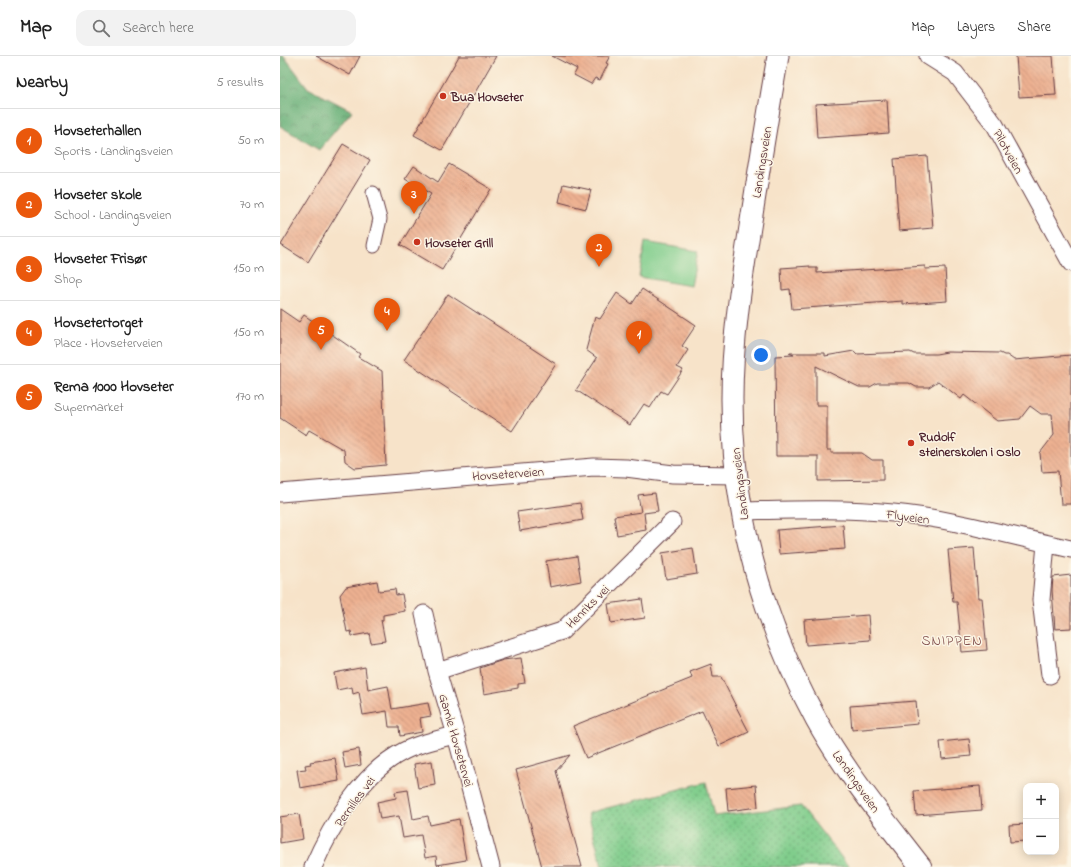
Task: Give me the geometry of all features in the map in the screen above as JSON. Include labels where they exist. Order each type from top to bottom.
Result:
[{"type":"street","name":"Landingsveien","points":[[778,56],[735,334],[732,400],[736,475],[741,511],[753,568],[762,597],[799,686],[823,731],[855,782],[921,867]]},
{"type":"street","name":"Pilotveien","points":[[928,56],[955,73],[995,125],[1071,263]]},
{"type":"street","points":[[373,193],[380,219],[374,246]]},
{"type":"street","name":"Hovseterveien","points":[[280,493],[594,468],[626,468],[673,474],[736,475]]},
{"type":"street","name":"Flyveien","points":[[741,511],[804,510],[894,513],[932,519],[1071,549]]},
{"type":"street","name":"Henriks vei","points":[[437,671],[562,631],[672,522]]},
{"type":"street","points":[[1046,544],[1042,600],[1050,675]]},
{"type":"street","name":"Gamle Hovsetervei","points":[[424,614],[437,671],[456,735],[491,867]]},
{"type":"street","name":"Pernilles vei","points":[[313,867],[346,807],[374,772],[404,751],[436,739],[456,735]]},
{"type":"green space","points":[[280,56],[284,56],[308,88],[352,111],[319,150],[280,126]]},
{"type":"green space","points":[[645,242],[698,251],[691,286],[639,277]]},
{"type":"green space","points":[[706,782],[714,816],[801,806],[849,867],[602,867],[588,813]]},
{"type":"building","points":[[316,56],[360,56],[350,75]]},
{"type":"building","points":[[459,56],[496,56],[442,150],[414,135]]},
{"type":"building","points":[[552,56],[610,56],[606,63],[608,64],[600,80],[595,78],[591,84],[574,75],[577,69]]},
{"type":"building","points":[[1016,56],[1053,56],[1056,95],[1019,97]]},
{"type":"building","points":[[887,100],[889,133],[817,138],[815,104]]},
{"type":"building","points":[[343,144],[370,160],[308,262],[281,245]]},
{"type":"building","points":[[927,156],[933,228],[899,231],[894,159]]},
{"type":"building","points":[[449,164],[491,189],[442,270],[400,245],[431,194],[405,179],[414,166],[438,182]]},
{"type":"building","points":[[563,184],[591,190],[586,209],[559,202]]},
{"type":"building","points":[[810,266],[810,268],[817,268],[817,273],[925,266],[925,269],[945,268],[947,301],[903,304],[903,301],[792,309],[790,289],[782,290],[781,268]]},
{"type":"building","points":[[642,289],[696,325],[682,346],[688,350],[677,367],[683,370],[667,394],[661,391],[650,408],[644,404],[630,425],[576,390],[597,358],[586,350],[595,317],[600,319],[617,293],[632,304]]},
{"type":"building","points":[[448,294],[556,364],[512,431],[404,360]]},
{"type":"building","points":[[280,309],[299,322],[304,315],[360,354],[358,357],[382,371],[386,465],[355,468],[345,461],[344,450],[309,430],[306,435],[280,418]]},
{"type":"building","points":[[854,351],[857,354],[910,352],[914,354],[936,354],[947,352],[1000,353],[1007,355],[1014,360],[1071,355],[1071,504],[1061,504],[1058,471],[1042,472],[1040,453],[1054,435],[1052,414],[1041,414],[1030,406],[1020,419],[997,421],[964,395],[961,399],[938,381],[929,387],[916,387],[909,383],[877,383],[870,387],[859,387],[816,366],[816,405],[827,405],[827,450],[831,450],[831,453],[862,453],[872,460],[883,460],[883,480],[818,481],[818,456],[776,456],[775,356],[794,355],[789,353],[825,353],[825,356]]},
{"type":"building","points":[[655,493],[658,511],[644,513],[646,530],[617,535],[614,516],[641,512],[638,495]]},
{"type":"building","points":[[580,503],[583,520],[520,531],[517,512]]},
{"type":"building","points":[[843,525],[845,549],[779,554],[777,530]]},
{"type":"building","points":[[693,548],[697,574],[666,579],[662,553]]},
{"type":"building","points":[[974,548],[978,598],[982,598],[987,650],[962,652],[957,602],[953,602],[948,550]]},
{"type":"building","points":[[577,556],[581,581],[550,587],[546,561]]},
{"type":"building","points":[[1071,575],[1071,628],[1055,629],[1052,590],[1053,577]]},
{"type":"building","points":[[377,581],[379,591],[395,589],[396,595],[402,594],[405,611],[383,615],[383,620],[381,620],[385,641],[371,643],[369,633],[352,636],[351,631],[347,632],[340,595],[346,587]]},
{"type":"building","points":[[642,599],[645,618],[611,623],[608,604]]},
{"type":"building","points":[[868,615],[870,640],[806,645],[804,620]]},
{"type":"building","points":[[521,658],[525,683],[518,684],[518,688],[484,694],[480,668],[503,660]]},
{"type":"building","points":[[711,664],[713,677],[721,677],[749,732],[719,746],[702,711],[586,758],[573,726],[692,678],[690,672]]},
{"type":"building","points":[[365,667],[368,690],[388,686],[392,709],[428,703],[431,716],[420,718],[422,732],[400,736],[399,727],[389,727],[387,711],[363,715],[359,692],[353,694],[352,687],[337,690],[334,673]]},
{"type":"building","points":[[916,701],[918,724],[852,730],[850,706]]},
{"type":"building","points":[[969,739],[971,756],[942,759],[940,742]]},
{"type":"building","points":[[359,749],[361,765],[345,768],[342,752]]},
{"type":"building","points":[[570,755],[556,771],[582,867],[542,867],[516,770]]},
{"type":"building","points":[[335,758],[339,781],[300,788],[297,770],[306,769],[305,765],[311,764],[310,762]]},
{"type":"building","points":[[432,761],[435,785],[418,788],[414,764]]},
{"type":"building","points":[[756,785],[758,807],[728,811],[726,788]]},
{"type":"building","points":[[980,786],[982,810],[916,815],[914,791]]},
{"type":"building","points":[[408,790],[413,819],[428,816],[430,825],[459,819],[466,860],[437,865],[436,856],[425,858],[421,835],[403,838],[399,816],[380,819],[377,802],[396,798],[395,792]]},
{"type":"building","points":[[299,814],[303,839],[280,843],[280,817]]},
{"type":"building","points":[[1023,824],[1023,841],[1010,842],[1009,825]]},
{"type":"place","name":"Bua Hovseter","points":[[443,96]]},
{"type":"place","name":"Hovseter Frisør","points":[[414,214]]},
{"type":"place","name":"Hovseter Grill","points":[[417,242]]},
{"type":"place","name":"Hovseter skole","points":[[599,267]]},
{"type":"place","name":"Hovsetertorget","points":[[387,331]]},
{"type":"place","name":"Rema 1000 Hovseter","points":[[321,350]]},
{"type":"place","name":"Hovseterhallen","points":[[639,354]]},
{"type":"place","name":"Rudolf steinerskolen i Oslo","points":[[911,443]]},
{"type":"district","name":"SNIPPEN","points":[[952,640]]}]
